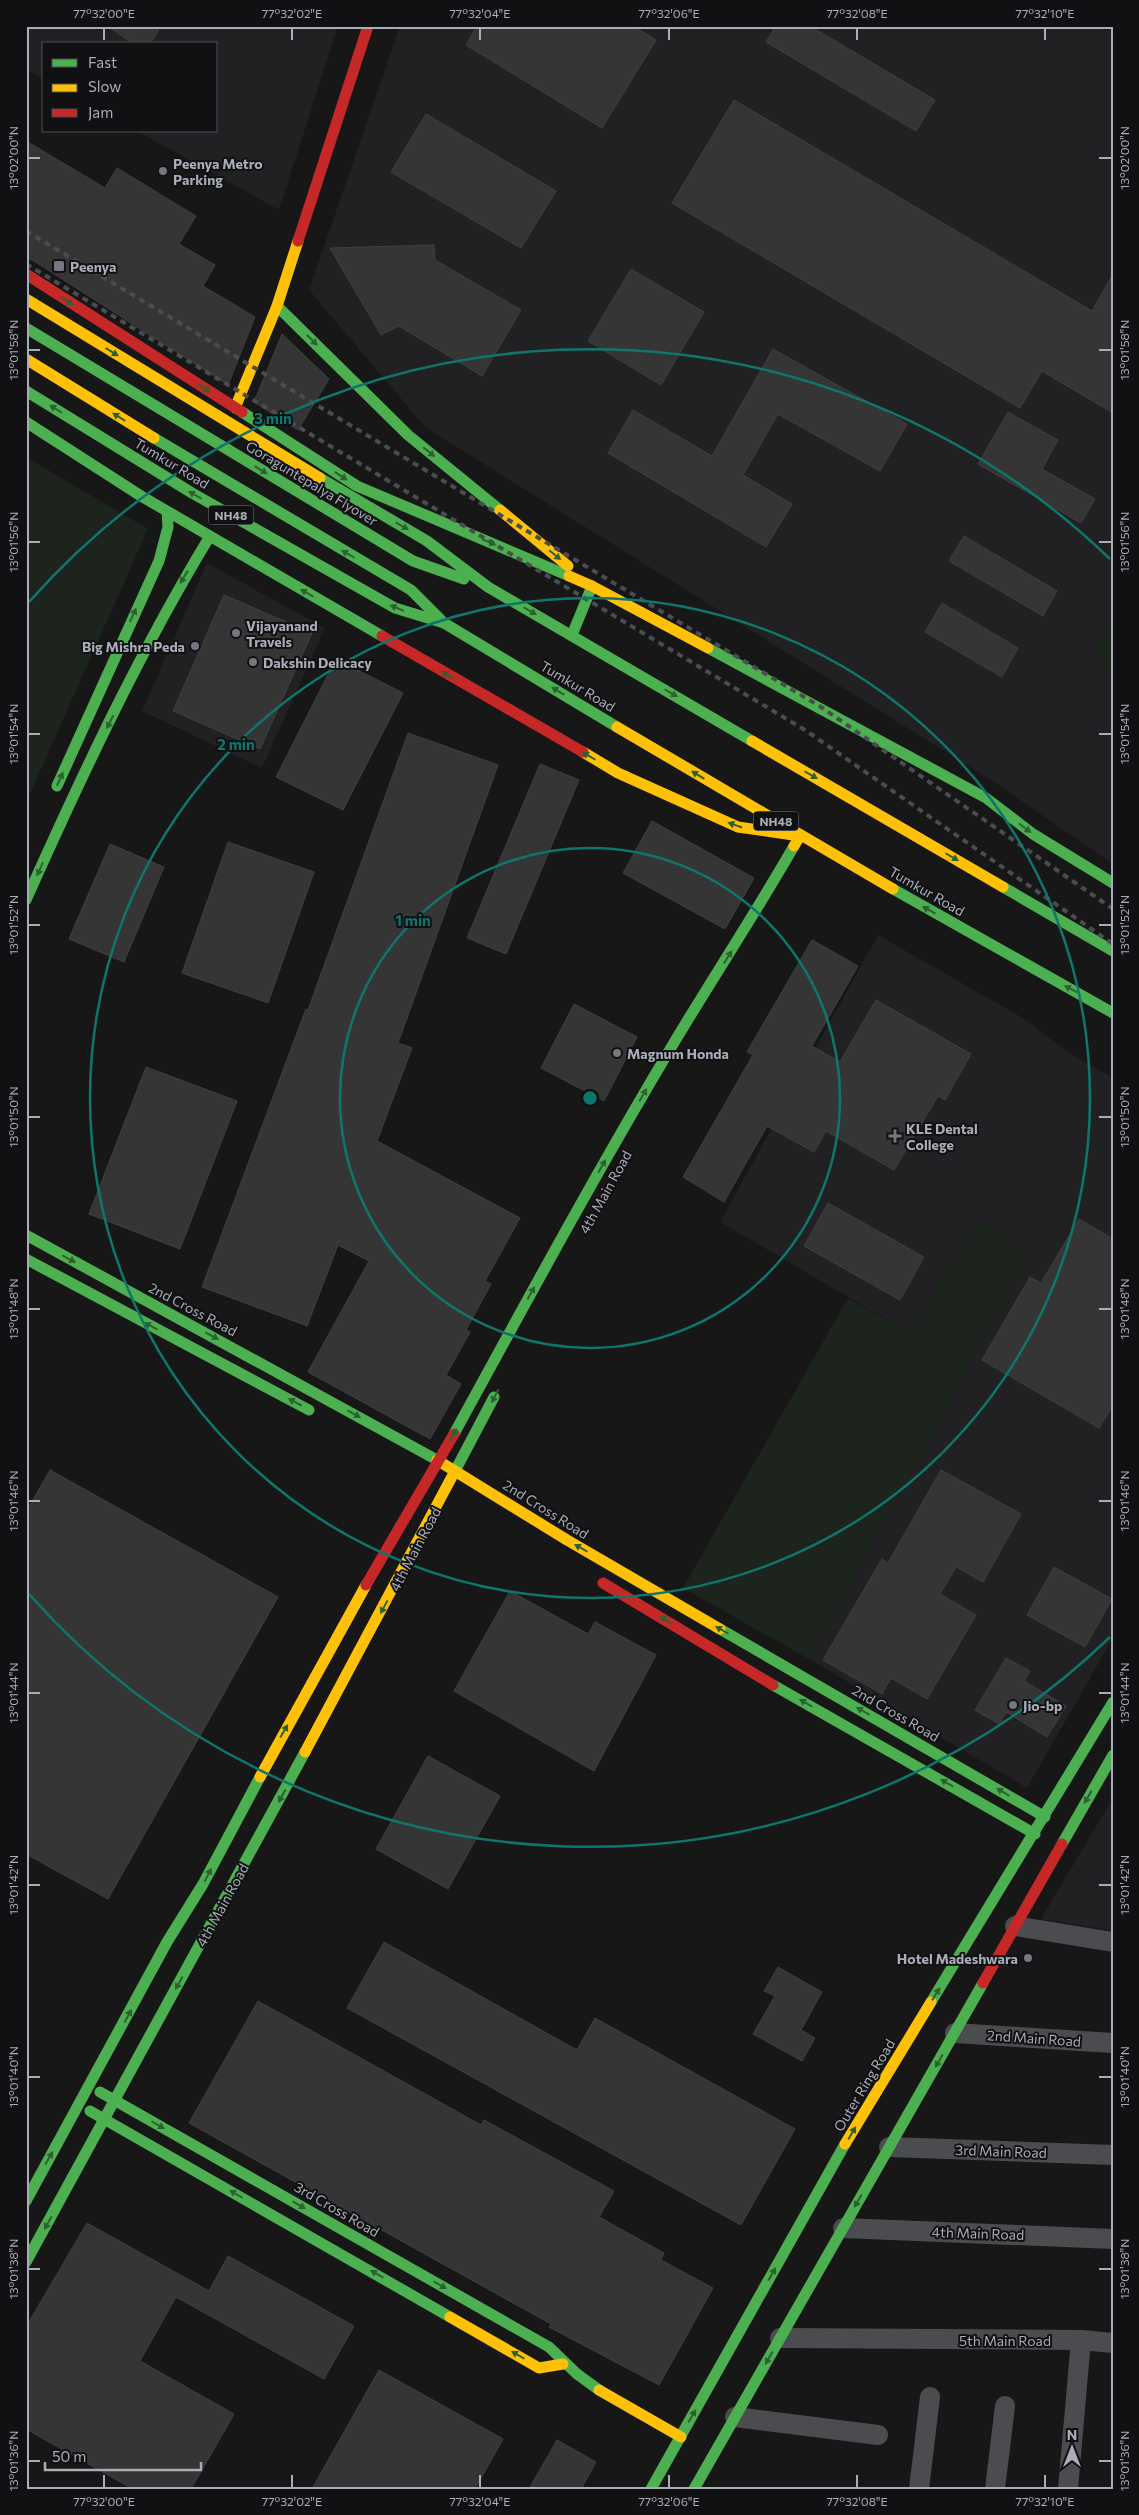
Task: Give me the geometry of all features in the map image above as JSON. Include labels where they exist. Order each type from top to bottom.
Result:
[{"type":"main road","points":[[235,408],[277,306],[368,26]]},
{"type":"main road","points":[[26,274],[357,486],[592,586],[986,798],[1033,834],[1113,884]]},
{"type":"main road","points":[[26,299],[219,418],[427,541],[488,587],[1113,951]]},
{"type":"main road","points":[[277,306],[408,435],[592,586]]},
{"type":"main road","name":"Goraguntepalya Flyover","points":[[26,328],[413,561],[488,587]]},
{"type":"main road","points":[[26,359],[206,470],[412,590],[444,623]]},
{"type":"main road","name":"Tumkur Road","points":[[26,391],[192,493],[395,608],[444,623],[800,836],[814,848],[1113,1013]]},
{"type":"main road","points":[[26,422],[167,511],[618,773],[738,827],[800,836]]},
{"type":"main road","points":[[51,800],[159,561],[168,527],[167,511]]},
{"type":"main road","points":[[26,900],[76,788],[179,585],[210,536]]},
{"type":"main road","points":[[572,635],[592,586]]},
{"type":"main road","name":"4th Main Road","points":[[26,2201],[90,2087],[167,1942],[203,1884],[424,1475],[439,1461],[568,1226],[667,1053],[762,902],[800,836]]},
{"type":"main road","name":"2nd Cross Road","points":[[26,1235],[439,1461],[567,1540],[1045,1817]]},
{"type":"main road","points":[[26,1259],[318,1415]]},
{"type":"main road","name":"4th Main Road","points":[[26,2262],[452,1491],[457,1472],[500,1386]]},
{"type":"main road","points":[[424,1475],[452,1491]]},
{"type":"main road","points":[[590,1574],[740,1666],[1035,1834]]},
{"type":"main road","name":"Outer Ring Road","points":[[651,2489],[864,2111],[1035,1834],[1113,1702]]},
{"type":"main road","points":[[694,2489],[1113,1755]]},
{"type":"main road","name":"3rd Cross Road","points":[[90,2087],[549,2348],[563,2364],[628,2408],[681,2437]]},
{"type":"main road","points":[[80,2105],[539,2368],[563,2364]]},
{"type":"street","points":[[1015,1926],[1113,1942]]},
{"type":"street","name":"2nd Main Road","points":[[955,2033],[1113,2043]]},
{"type":"street","name":"3rd Main Road","points":[[889,2147],[1113,2155]]},
{"type":"street","name":"4th Main Road","points":[[843,2228],[1113,2239]]},
{"type":"street","name":"5th Main Road","points":[[780,2338],[1081,2340],[1113,2343]]},
{"type":"street","points":[[1068,2489],[1081,2340]]},
{"type":"street","points":[[919,2489],[930,2397]]},
{"type":"street","points":[[995,2489],[1005,2406]]},
{"type":"street","points":[[735,2417],[878,2435]]},
{"type":"shaded area","points":[[26,26],[338,26],[279,210],[139,132],[218,132],[218,42],[42,42],[42,78],[26,70]]},
{"type":"shaded area","points":[[400,26],[1113,26],[1113,864],[994,782],[425,427],[309,290]]},
{"type":"shaded area","points":[[26,457],[148,529],[26,803]]},
{"type":"shaded area","points":[[207,563],[325,628],[262,768],[142,711]]},
{"type":"shaded area","points":[[1113,615],[1113,674],[1094,655]]},
{"type":"shaded area","points":[[878,935],[1028,1021],[1069,1053],[1113,1078],[1113,1638],[1027,1788],[809,1659],[1032,1252],[977,1219],[910,1333],[720,1222]]},
{"type":"shaded area","points":[[977,1219],[1032,1252],[809,1659],[683,1588],[848,1298],[910,1333]]},
{"type":"shaded area","points":[[1113,1798],[1113,1931],[1041,1919]]},
{"type":"building","points":[[107,26],[161,26],[151,42],[131,42]]},
{"type":"building","points":[[477,26],[633,26],[656,40],[602,128],[466,45]]},
{"type":"building","points":[[776,26],[810,26],[935,100],[916,131],[766,42]]},
{"type":"building","points":[[734,100],[1092,311],[1113,274],[1113,413],[1042,371],[1020,408],[672,203]]},
{"type":"building","points":[[426,114],[556,191],[521,248],[391,172]]},
{"type":"building","points":[[26,141],[105,188],[117,168],[196,216],[179,244],[215,265],[203,286],[255,317],[228,385],[34,261],[26,258]]},
{"type":"building","points":[[434,245],[435,260],[521,310],[482,376],[399,326],[381,335],[330,248]]},
{"type":"building","points":[[631,269],[704,312],[661,385],[588,341]]},
{"type":"building","points":[[282,334],[329,379],[298,430],[254,402]]},
{"type":"building","points":[[773,349],[907,424],[880,471],[778,414],[743,475],[792,504],[766,547],[608,453],[633,410],[712,456]]},
{"type":"building","points":[[1008,412],[1058,440],[1042,469],[1095,499],[1081,523],[978,464]]},
{"type":"building","points":[[964,536],[1057,591],[1043,616],[949,561]]},
{"type":"building","points":[[224,595],[312,633],[260,749],[173,711]]},
{"type":"building","points":[[942,603],[1018,648],[1002,677],[925,632]]},
{"type":"building","points":[[336,659],[403,693],[343,810],[276,777]]},
{"type":"building","points":[[408,733],[498,765],[398,1043],[412,1048],[377,1141],[520,1218],[485,1281],[491,1284],[466,1330],[470,1332],[446,1375],[461,1384],[430,1439],[308,1372],[369,1261],[338,1245],[307,1326],[202,1287],[306,1009],[308,1010]]},
{"type":"building","points":[[540,764],[579,780],[506,954],[467,938]]},
{"type":"building","points":[[652,821],[754,878],[725,929],[623,873]]},
{"type":"building","points":[[228,842],[314,872],[268,1003],[182,973]]},
{"type":"building","points":[[110,844],[164,867],[124,962],[69,939]]},
{"type":"building","points":[[812,940],[858,966],[812,1046],[840,1062],[876,1000],[971,1054],[945,1100],[938,1096],[894,1170],[826,1131],[814,1152],[767,1126],[724,1202],[683,1177],[753,1055],[747,1052]]},
{"type":"building","points":[[574,1004],[637,1037],[604,1101],[541,1068]]},
{"type":"building","points":[[146,1067],[237,1101],[180,1249],[89,1214]]},
{"type":"building","points":[[828,1203],[924,1257],[900,1300],[804,1246]]},
{"type":"building","points":[[1079,1219],[1113,1239],[1113,1405],[1099,1428],[982,1360],[1030,1277],[1041,1283]]},
{"type":"building","points":[[50,1470],[278,1597],[108,1899],[26,1854],[26,1512]]},
{"type":"building","points":[[941,1470],[1021,1514],[983,1582],[956,1567],[940,1594],[976,1615],[927,1699],[891,1678],[882,1694],[823,1660],[882,1559],[888,1563]]},
{"type":"building","points":[[1054,1567],[1112,1599],[1085,1647],[1027,1615]]},
{"type":"building","points":[[510,1591],[588,1634],[595,1622],[656,1655],[594,1771],[454,1691]]},
{"type":"building","points":[[1006,1658],[1030,1671],[1024,1681],[1066,1706],[1047,1737],[1006,1712],[999,1724],[975,1710]]},
{"type":"building","points":[[428,1756],[500,1796],[448,1889],[376,1849]]},
{"type":"building","points":[[384,1942],[577,2050],[595,2018],[795,2129],[741,2225],[347,2008]]},
{"type":"building","points":[[778,1967],[822,1992],[801,2030],[815,2038],[802,2061],[753,2034],[775,1996],[764,1991]]},
{"type":"building","points":[[258,2001],[481,2125],[484,2120],[614,2191],[599,2217],[664,2253],[661,2260],[713,2288],[659,2385],[549,2327],[551,2324],[189,2123]]},
{"type":"building","points":[[87,2223],[209,2291],[228,2256],[354,2326],[324,2379],[176,2297],[140,2361],[234,2414],[191,2489],[133,2489],[26,2429],[26,2327]]},
{"type":"building","points":[[379,2370],[503,2439],[475,2489],[312,2489]]},
{"type":"building","points":[[557,2440],[596,2462],[581,2489],[529,2489]]},
{"type":"railway","points":[[26,231],[821,707],[1113,909]]},
{"type":"railway","points":[[26,264],[805,730],[1113,944]]},
{"type":"traffic: fast","points":[[277,306],[408,435],[500,510]]},
{"type":"traffic: fast","points":[[26,328],[413,561],[464,579]]},
{"type":"traffic: fast","points":[[26,391],[192,493],[395,608],[444,623],[617,727]]},
{"type":"traffic: fast","points":[[242,412],[357,486],[569,576]]},
{"type":"traffic: fast","points":[[26,422],[141,496],[382,636]]},
{"type":"traffic: fast","points":[[154,438],[411,590],[441,620]]},
{"type":"traffic: fast","points":[[320,478],[427,541],[488,587],[752,741]]},
{"type":"traffic: fast","points":[[57,786],[159,561],[168,527],[167,511]]},
{"type":"traffic: fast","points":[[26,900],[112,715],[159,625],[210,536]]},
{"type":"traffic: fast","points":[[572,635],[592,586]]},
{"type":"traffic: fast","points":[[708,648],[986,798],[1033,834],[1113,883]]},
{"type":"traffic: fast","points":[[454,1434],[616,1142],[794,846]]},
{"type":"traffic: fast","points":[[1003,887],[1113,951]]},
{"type":"traffic: fast","points":[[893,889],[1113,1013]]},
{"type":"traffic: fast","points":[[26,1235],[437,1460]]},
{"type":"traffic: fast","points":[[26,1259],[309,1410]]},
{"type":"traffic: fast","points":[[455,1471],[494,1397]]},
{"type":"traffic: fast","points":[[720,1629],[1045,1817]]},
{"type":"traffic: fast","points":[[773,1685],[1035,1834]]},
{"type":"traffic: fast","points":[[931,2002],[1113,1702]]},
{"type":"traffic: fast","points":[[26,2262],[305,1752]]},
{"type":"traffic: fast","points":[[1062,1844],[1113,1755]]},
{"type":"traffic: fast","points":[[26,2201],[167,1942],[203,1884],[260,1777]]},
{"type":"traffic: fast","points":[[694,2489],[983,1983]]},
{"type":"traffic: fast","points":[[100,2092],[549,2347],[577,2374],[599,2390]]},
{"type":"traffic: fast","points":[[90,2111],[450,2317]]},
{"type":"traffic: fast","points":[[651,2489],[845,2144]]},
{"type":"traffic: slow","points":[[235,408],[277,306],[298,241]]},
{"type":"traffic: slow","points":[[26,299],[320,478]]},
{"type":"traffic: slow","points":[[26,359],[154,438]]},
{"type":"traffic: slow","points":[[500,510],[568,566]]},
{"type":"traffic: slow","points":[[569,576],[592,586],[708,648]]},
{"type":"traffic: slow","points":[[617,727],[893,889]]},
{"type":"traffic: slow","points":[[752,741],[1003,887]]},
{"type":"traffic: slow","points":[[583,752],[618,773],[738,827],[800,836],[794,846]]},
{"type":"traffic: slow","points":[[437,1460],[567,1540],[720,1629]]},
{"type":"traffic: slow","points":[[305,1752],[455,1471]]},
{"type":"traffic: slow","points":[[260,1777],[366,1585]]},
{"type":"traffic: slow","points":[[845,2144],[931,2002]]},
{"type":"traffic: slow","points":[[450,2317],[539,2368],[563,2364]]},
{"type":"traffic: slow","points":[[599,2390],[681,2437]]},
{"type":"traffic: jam","points":[[298,241],[368,26]]},
{"type":"traffic: jam","points":[[26,274],[242,412]]},
{"type":"traffic: jam","points":[[382,636],[583,752]]},
{"type":"traffic: jam","points":[[366,1585],[454,1434]]},
{"type":"traffic: jam","points":[[603,1583],[773,1685]]},
{"type":"traffic: jam","points":[[983,1983],[1062,1844]]},
{"type":"place","name":"Peenya Metro Parking","points":[[163,171]]},
{"type":"place","name":"Peenya","points":[[59,266]]},
{"type":"place","name":"Vijayanand Travels","points":[[236,633]]},
{"type":"place","name":"Big Mishra Peda","points":[[195,646]]},
{"type":"place","name":"Dakshin Delicacy","points":[[253,662]]},
{"type":"place","name":"Magnum Honda","points":[[617,1053]]},
{"type":"place","name":"KLE Dental College","points":[[895,1136]]},
{"type":"place","name":"Jio-bp","points":[[1013,1705]]},
{"type":"place","name":"Hotel Madeshwara","points":[[1028,1958]]}]
